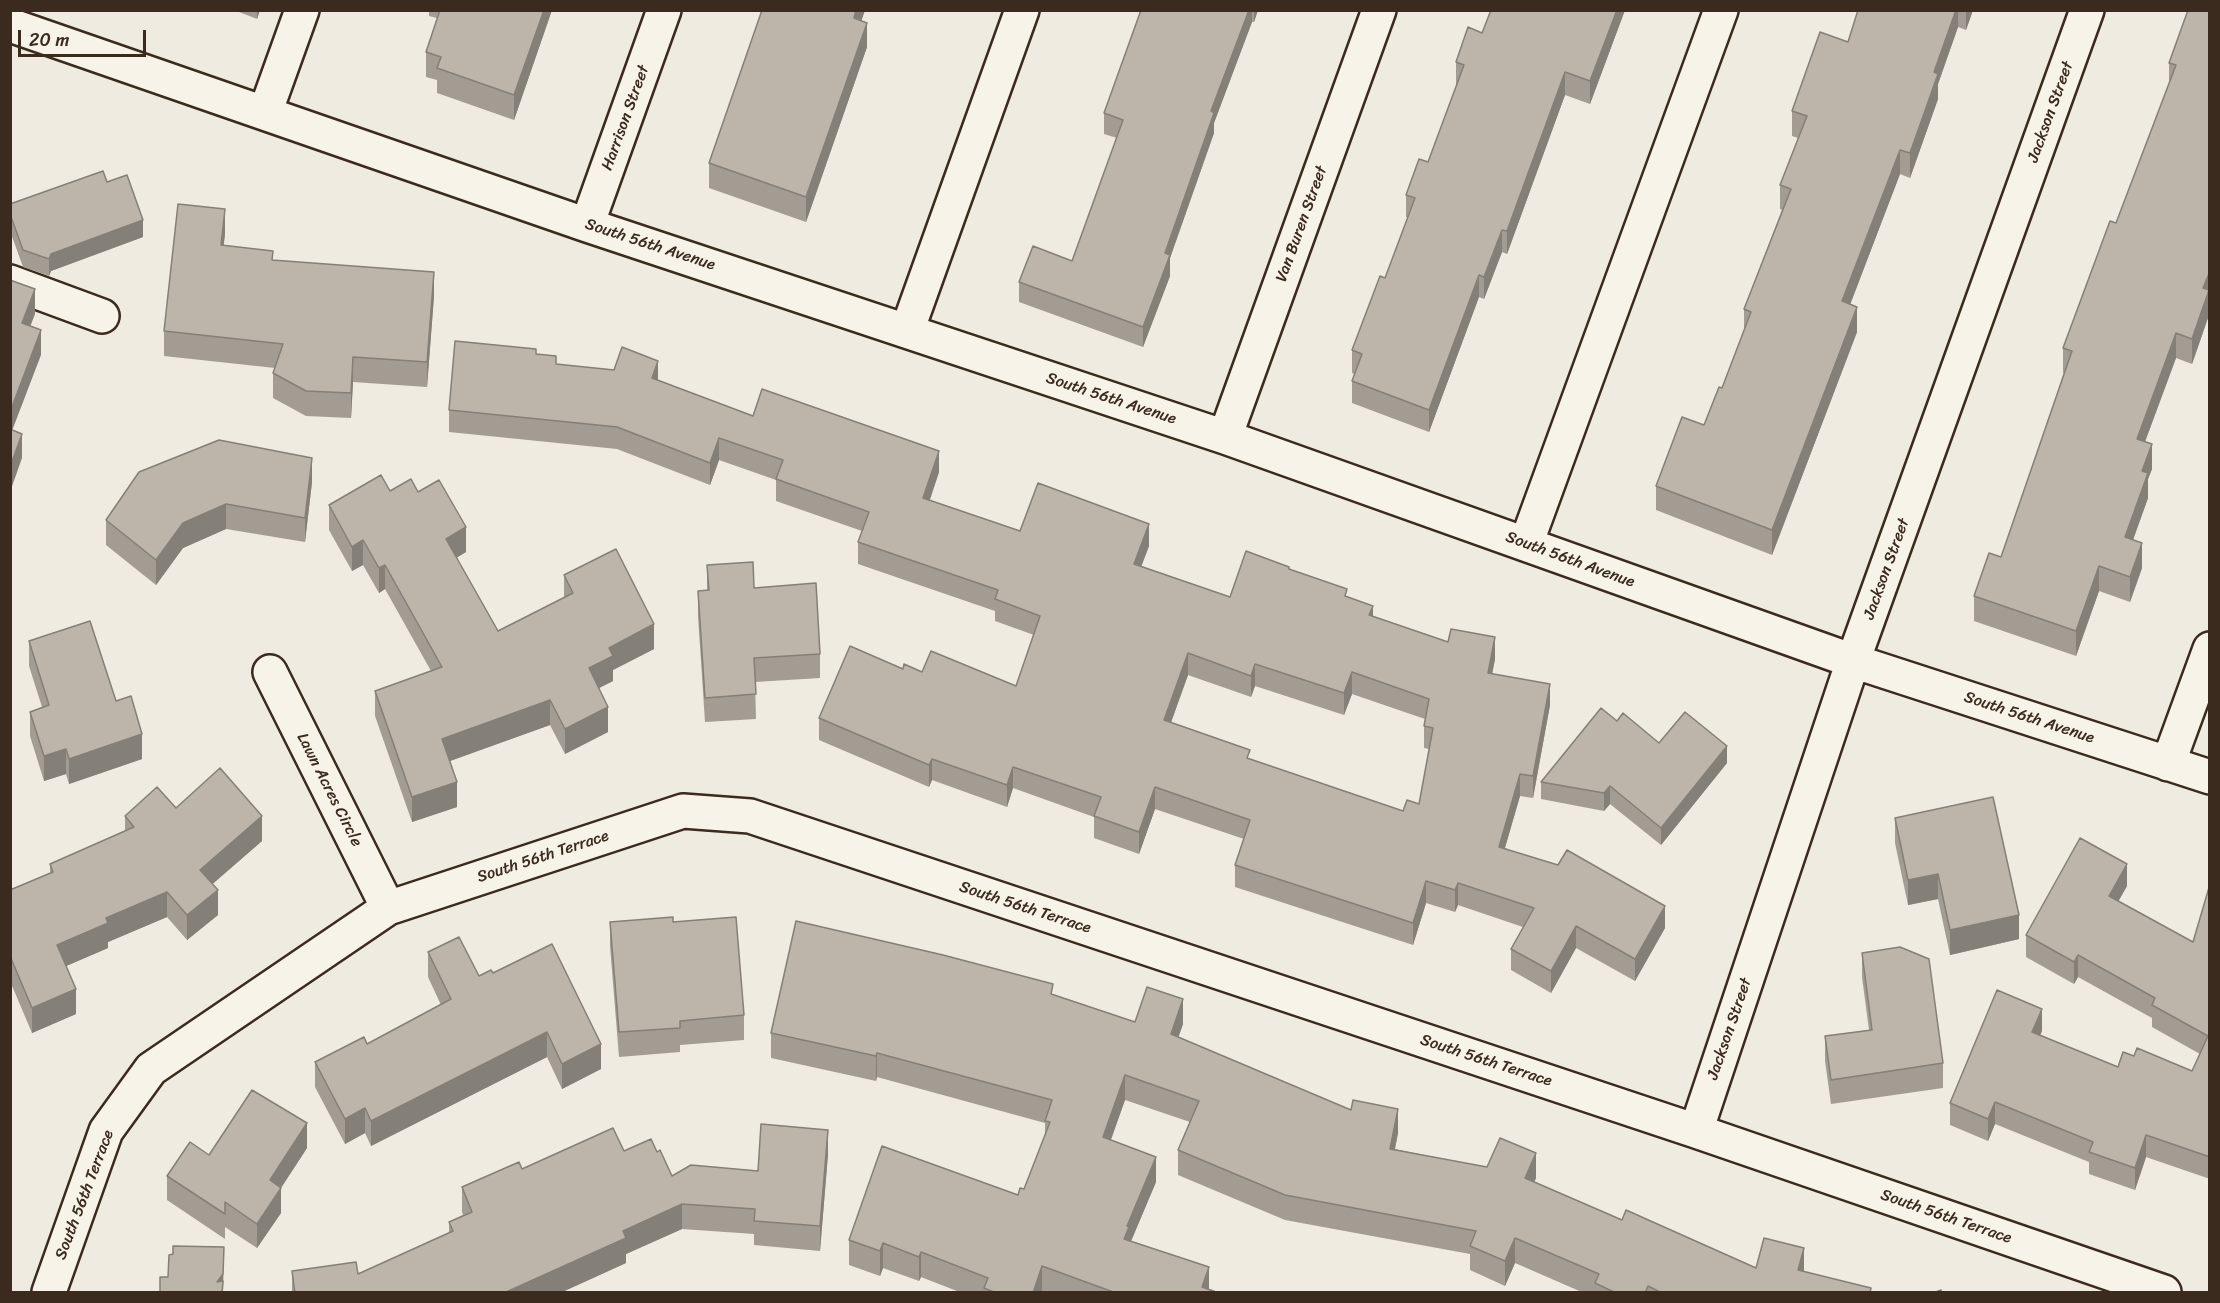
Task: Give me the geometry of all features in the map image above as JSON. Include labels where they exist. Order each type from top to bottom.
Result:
[{"type":"street","points":[[265,113],[302,10]]},
{"type":"street","name":"Harrison Street","points":[[587,225],[664,10]]},
{"type":"street","points":[[907,331],[1022,10]]},
{"type":"street","name":"Van Buren Street","points":[[1225,437],[1379,10]]},
{"type":"street","points":[[1526,544],[1721,10]]},
{"type":"street","name":"Jackson Street","points":[[1696,1131],[1853,661],[2087,10]]},
{"type":"street","name":"South 56th Avenue","points":[[10,26],[587,225],[1225,437],[1853,661],[2210,777]]},
{"type":"street","points":[[10,282],[102,316]]},
{"type":"street","points":[[2168,764],[2210,649]]},
{"type":"street","name":"Lawn Acres Circle","points":[[270,672],[388,908]]},
{"type":"street","name":"South 56th Terrace","points":[[49,1293],[106,1131],[151,1069],[388,908],[683,811],[750,816],[1696,1131],[2164,1293]]},
{"type":"building","points":[[440,10],[544,10],[514,95],[437,68],[441,57],[426,52]]},
{"type":"building","points":[[762,10],[856,10],[854,18],[867,23],[806,197],[709,163]]},
{"type":"building","points":[[1141,10],[1249,10],[1211,111],[1214,113],[1165,253],[1170,255],[1143,327],[1019,282],[1033,246],[1072,261],[1123,120],[1104,113]]},
{"type":"building","points":[[1491,10],[1617,10],[1590,81],[1565,72],[1507,231],[1502,230],[1484,277],[1479,275],[1429,410],[1352,381],[1362,354],[1352,350],[1380,276],[1385,278],[1415,198],[1406,195],[1419,159],[1428,162],[1464,65],[1456,62],[1468,27],[1482,33]]},
{"type":"building","points":[[1858,10],[1956,10],[1934,72],[1938,74],[1910,153],[1900,150],[1842,301],[1857,307],[1772,530],[1656,486],[1682,417],[1704,425],[1719,387],[1722,388],[1751,312],[1744,309],[1791,189],[1780,185],[1807,116],[1792,111],[1820,32],[1848,42]]},
{"type":"building","points":[[2188,10],[2210,10],[2210,271],[2203,288],[2209,290],[2192,339],[2176,333],[2137,439],[2152,444],[2142,471],[2148,473],[2125,537],[2142,543],[2130,577],[2099,566],[2076,631],[1974,596],[1989,553],[2001,557],[2072,351],[2063,348],[2110,221],[2116,223],[2176,65],[2169,63]]},
{"type":"building","points":[[103,171],[107,182],[127,175],[143,220],[51,254],[49,259],[23,250],[10,214],[10,204]]},
{"type":"building","points":[[178,204],[225,209],[221,245],[273,251],[272,260],[434,272],[427,362],[353,357],[351,393],[306,391],[273,373],[283,344],[164,331]]},
{"type":"building","points":[[10,280],[35,289],[22,323],[41,330],[10,412]]},
{"type":"building","points":[[455,341],[536,349],[536,354],[556,356],[556,364],[614,370],[622,347],[658,361],[652,378],[753,416],[762,389],[939,451],[923,498],[1020,531],[1038,483],[1149,524],[1134,564],[1230,597],[1246,551],[1347,589],[1345,596],[1373,606],[1369,615],[1448,642],[1451,629],[1495,637],[1488,673],[1550,684],[1533,776],[1520,774],[1499,847],[1558,865],[1567,850],[1665,906],[1635,959],[1576,926],[1551,971],[1511,949],[1534,908],[1458,883],[1455,890],[1426,881],[1413,923],[1235,865],[1250,820],[1155,787],[1139,832],[1094,816],[1101,797],[1013,767],[1007,785],[932,759],[929,765],[819,718],[850,646],[903,669],[904,664],[922,672],[931,651],[1016,686],[1040,616],[995,599],[998,590],[858,542],[869,512],[776,479],[783,460],[719,438],[710,463],[617,427],[449,410]],"holes":[[[1188,653],[1251,676],[1255,664],[1344,693],[1352,672],[1429,699],[1424,726],[1433,728],[1419,804],[1407,800],[1403,811],[1247,758],[1250,750],[1164,720]]]},
{"type":"building","points":[[10,429],[22,434],[10,467]]},
{"type":"building","points":[[219,440],[312,458],[305,518],[226,504],[183,523],[156,560],[106,520],[139,472]]},
{"type":"building","points":[[381,475],[390,491],[411,479],[418,492],[439,480],[466,527],[446,539],[498,631],[573,593],[564,575],[616,549],[654,624],[609,648],[613,656],[589,668],[608,707],[565,729],[550,700],[442,739],[457,782],[412,797],[375,691],[442,667],[385,565],[379,568],[363,540],[352,547],[329,505]]},
{"type":"building","points":[[753,562],[754,588],[816,583],[820,654],[754,658],[756,694],[705,698],[698,591],[709,590],[707,565]]},
{"type":"building","points":[[90,621],[116,701],[131,696],[142,734],[69,759],[66,749],[44,756],[30,712],[49,705],[29,641]]},
{"type":"building","points":[[1601,708],[1617,721],[1623,713],[1659,743],[1685,712],[1727,746],[1661,828],[1610,786],[1604,793],[1541,782]]},
{"type":"building","points":[[220,768],[262,816],[200,870],[218,890],[187,915],[167,892],[106,918],[108,923],[57,945],[76,989],[32,1008],[10,956],[10,890],[53,872],[50,864],[134,827],[125,816],[157,787],[176,808]]},
{"type":"building","points":[[1993,797],[2019,915],[1950,930],[1938,874],[1908,880],[1895,818]]},
{"type":"building","points":[[2080,838],[2127,864],[2109,896],[2193,942],[2210,884],[2210,1157],[2146,1135],[2135,1168],[2089,1152],[2093,1142],[1995,1102],[1988,1119],[1950,1103],[1997,990],[2042,1009],[2032,1032],[2118,1067],[2123,1052],[2134,1056],[2137,1048],[2192,1071],[2208,1036],[2152,1005],[2155,998],[2078,955],[2074,962],[2026,935]]},
{"type":"building","points":[[673,917],[673,922],[736,917],[744,1015],[680,1021],[680,1028],[619,1032],[610,922]]},
{"type":"building","points":[[796,921],[943,955],[1053,984],[1051,994],[1135,1022],[1147,987],[1183,999],[1171,1034],[1351,1110],[1353,1100],[1398,1109],[1390,1149],[1487,1167],[1500,1138],[1536,1153],[1525,1178],[1622,1220],[1626,1210],[1756,1268],[1764,1238],[1804,1248],[1798,1270],[1871,1288],[1870,1293],[1662,1293],[1648,1286],[1645,1293],[1616,1293],[1595,1283],[1599,1274],[1515,1238],[1505,1261],[1470,1246],[1476,1231],[1285,1195],[1178,1150],[1199,1101],[1125,1075],[1103,1137],[1156,1157],[1127,1226],[1129,1227],[1124,1239],[1209,1267],[1202,1287],[1219,1293],[1116,1293],[1042,1266],[1033,1293],[996,1293],[984,1288],[988,1278],[921,1252],[919,1257],[883,1243],[880,1251],[849,1240],[882,1146],[1018,1195],[1020,1188],[1024,1189],[1050,1122],[1045,1121],[1052,1100],[877,1053],[876,1056],[771,1033]]},
{"type":"building","points":[[459,937],[479,976],[491,970],[493,973],[552,944],[601,1044],[562,1064],[547,1032],[371,1121],[365,1108],[345,1119],[315,1062],[364,1037],[367,1044],[451,999],[428,952]]},
{"type":"building","points":[[1900,947],[1929,959],[1943,1063],[1831,1080],[1825,1036],[1872,1030],[1862,953]]},
{"type":"building","points":[[252,1090],[307,1123],[270,1180],[281,1188],[257,1224],[225,1202],[225,1214],[167,1176],[190,1142],[209,1155]]},
{"type":"building","points":[[761,1124],[828,1130],[820,1226],[754,1221],[755,1209],[682,1204],[623,1231],[626,1238],[504,1293],[295,1293],[292,1271],[356,1262],[358,1274],[453,1231],[449,1222],[472,1212],[462,1187],[519,1162],[522,1169],[613,1128],[624,1151],[651,1139],[657,1152],[660,1150],[672,1176],[691,1165],[758,1171]]},
{"type":"building","points":[[173,1246],[224,1247],[223,1274],[217,1282],[223,1281],[222,1293],[160,1293],[160,1277],[168,1277],[169,1255],[173,1254]]}]
